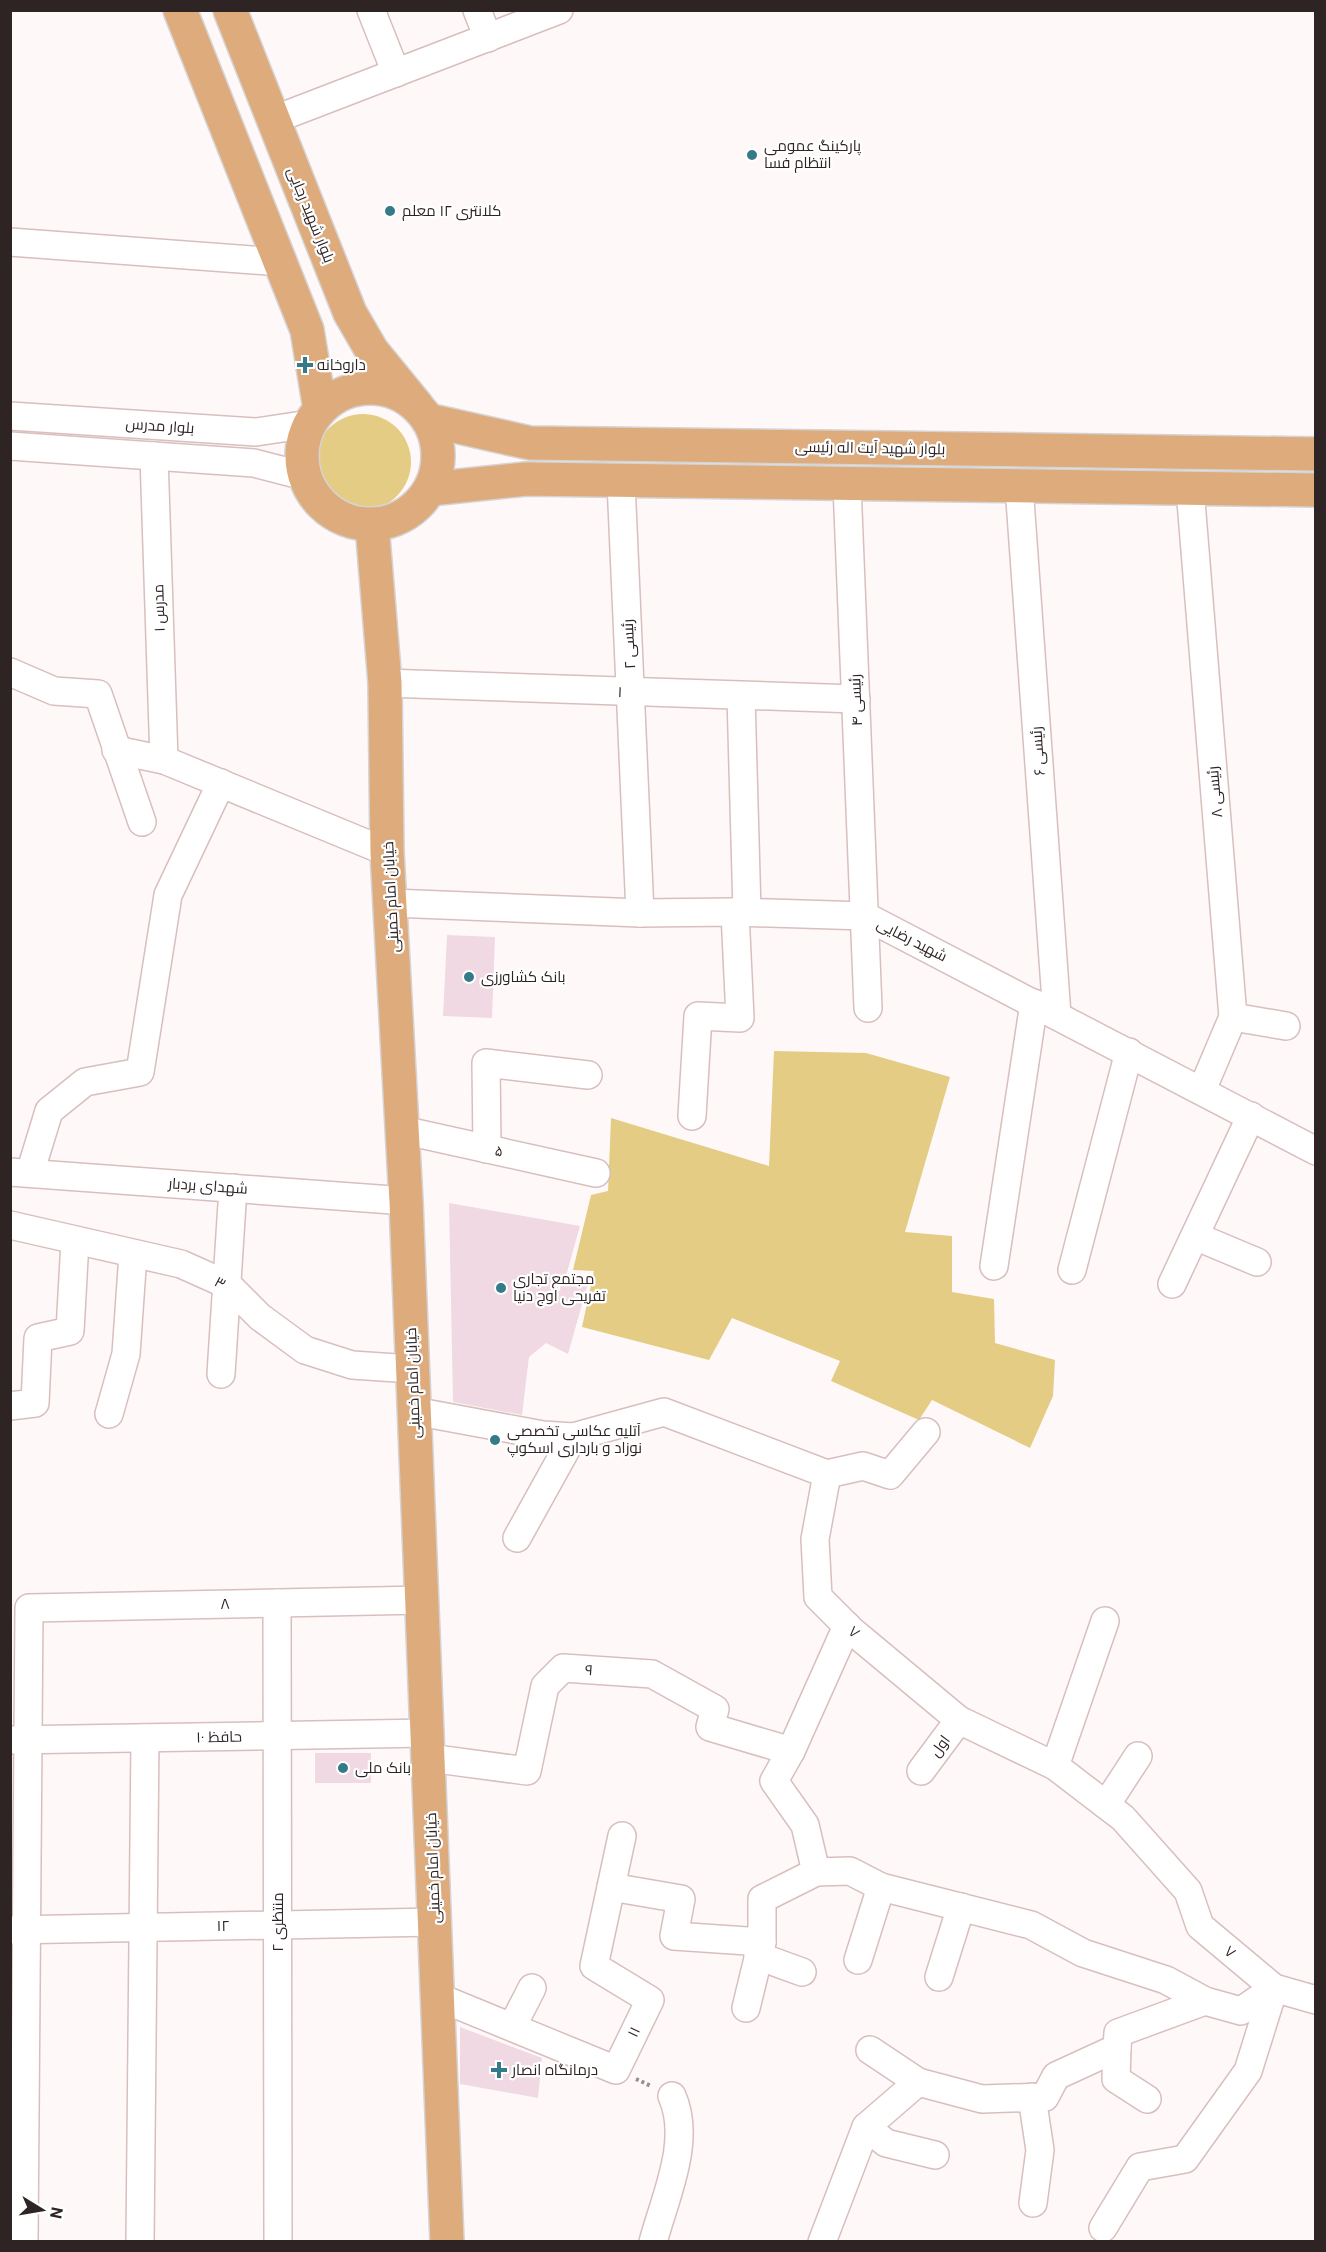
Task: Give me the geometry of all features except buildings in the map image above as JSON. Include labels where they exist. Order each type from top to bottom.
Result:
[{"type":"main road","points":[[180,10],[307,330],[315,416]]},
{"type":"main road","name":"بلوار شهید رجایی","points":[[230,10],[350,313],[372,351],[422,413]]},
{"type":"main road","points":[[230,135],[273,120]]},
{"type":"main road","points":[[368,387],[386,389],[402,395],[422,413],[435,436],[438,454],[436,471],[430,489],[419,503],[406,514],[389,522],[372,525],[354,523],[337,517],[323,506],[312,492],[304,476],[302,449],[315,416],[334,398],[350,390],[368,387]]},
{"type":"main road","name":"بلوار شهید آیت اله رئیسی","points":[[422,413],[530,442],[1316,454]]},
{"type":"main road","points":[[430,489],[526,480],[1316,490]]},
{"type":"main road","name":"خیابان امام خمینی","points":[[372,525],[385,683],[387,852],[392,903],[402,1130],[447,2241]]},
{"type":"street","points":[[371,10],[396,73]]},
{"type":"street","points":[[477,10],[488,38]]},
{"type":"street","points":[[273,120],[559,10]]},
{"type":"street","points":[[10,242],[280,262]]},
{"type":"street","name":"بلوار مدرس","points":[[10,416],[256,432],[315,416]]},
{"type":"street","name":"بلوار مدرس","points":[[10,446],[254,463],[304,476]]},
{"type":"street","name":"مدرس ۱","points":[[154,456],[164,760]]},
{"type":"street","name":"رئیسی ۲","points":[[621,482],[640,913]]},
{"type":"street","name":"رئیسی ۴","points":[[847,485],[868,1008]]},
{"type":"street","name":"رئیسی ۶","points":[[994,1266],[1046,1009],[1019,486]]},
{"type":"street","name":"رئیسی ۸","points":[[1190,489],[1233,1017],[1202,1090]]},
{"type":"street","points":[[10,672],[54,691],[98,694],[142,822]]},
{"type":"street","name":"۱","points":[[385,683],[856,699]]},
{"type":"street","points":[[692,1116],[698,1016],[740,1018],[741,696]]},
{"type":"street","points":[[116,750],[164,760],[387,852]]},
{"type":"street","points":[[20,1172],[49,1111],[85,1082],[140,1072],[168,895],[221,783]]},
{"type":"street","name":"شهید رضایی","points":[[392,903],[640,913],[741,912],[865,916],[1316,1151]]},
{"type":"street","points":[[1233,1017],[1286,1026]]},
{"type":"street","points":[[1072,1270],[1129,1052]]},
{"type":"street","points":[[487,1149],[486,1063],[588,1075]]},
{"type":"street","points":[[1172,1284],[1251,1116]]},
{"type":"street","name":"۵","points":[[402,1130],[596,1173]]},
{"type":"street","name":"شهدای بردبار","points":[[20,1172],[405,1201]]},
{"type":"street","points":[[221,1374],[233,1188]]},
{"type":"street","name":"۳","points":[[10,1225],[181,1264],[228,1285],[260,1317],[305,1350],[352,1365],[412,1369]]},
{"type":"street","points":[[1195,1236],[1257,1262]]},
{"type":"street","points":[[10,1406],[35,1403],[38,1338],[70,1331],[75,1241]]},
{"type":"street","points":[[109,1413],[126,1354],[133,1254]]},
{"type":"street","points":[[414,1411],[543,1436],[573,1437],[664,1412],[827,1474],[863,1466],[890,1475],[926,1432]]},
{"type":"street","points":[[517,1538],[573,1437]]},
{"type":"street","name":"۷","points":[[827,1474],[815,1539],[818,1597],[847,1626],[959,1720],[1055,1766],[1123,1818],[1188,1891],[1200,1926],[1274,1989],[1316,2000]]},
{"type":"street","name":"۸","points":[[19,1740],[28,1608],[422,1600]]},
{"type":"street","name":"منتظری ۲","points":[[277,1603],[278,2241]]},
{"type":"street","points":[[1055,1766],[1105,1621]]},
{"type":"street","points":[[816,1872],[805,1826],[774,1781],[847,1626]]},
{"type":"street","name":"۹","points":[[428,1745],[527,1771],[545,1686],[563,1668],[652,1674],[715,1709],[710,1727],[790,1751]]},
{"type":"street","name":"اول","points":[[921,1772],[959,1720]]},
{"type":"street","name":"حافظ ۱۰","points":[[19,1740],[278,1736],[428,1745]]},
{"type":"street","points":[[140,2241],[145,1738]]},
{"type":"street","points":[[19,1740],[18,1930],[24,2241]]},
{"type":"street","points":[[1106,1805],[1138,1756]]},
{"type":"street","name":"۱۱","points":[[616,2070],[650,2000],[594,1966],[622,1836]]},
{"type":"street","points":[[746,2008],[760,1949],[762,1899],[816,1872],[850,1871],[881,1887],[1030,1925],[1083,1953],[1166,1980],[1205,2001],[1241,2011],[1274,1989]]},
{"type":"street","points":[[611,1887],[681,1899],[674,1936],[760,1949],[802,1972]]},
{"type":"street","points":[[858,1960],[881,1887]]},
{"type":"street","points":[[939,1977],[961,1907]]},
{"type":"street","name":"۱۲","points":[[18,1930],[435,1922]]},
{"type":"street","points":[[512,2027],[532,1988]]},
{"type":"street","points":[[1103,2228],[1140,2167],[1185,2159],[1248,2071],[1274,1989]]},
{"type":"street","points":[[438,1996],[616,2070]]},
{"type":"street","points":[[1147,2099],[1116,2079],[1118,2033],[1205,2001]]},
{"type":"street","points":[[870,2050],[918,2082],[982,2099],[1046,2097],[1056,2076],[1117,2048]]},
{"type":"street","points":[[822,2241],[866,2127],[918,2082]]},
{"type":"street","points":[[653,2241],[676,2161],[679,2135],[677,2107],[672,2096]]},
{"type":"street","points":[[1032,2097],[1040,2150],[1033,2203]]},
{"type":"street","points":[[866,2127],[886,2143],[935,2155]]},
{"type":"path","points":[[616,2070],[672,2096]]},
{"type":"shaded area","points":[[363,414],[381,418],[397,428],[407,444],[411,462],[407,480],[397,496],[381,506],[363,510],[345,506],[329,496],[319,480],[315,462],[319,444],[329,428],[345,418]]},
{"type":"shaded area","points":[[774,1051],[866,1053],[950,1077],[905,1232],[952,1236],[952,1292],[994,1299],[995,1343],[1055,1360],[1053,1396],[1030,1448],[932,1400],[919,1420],[831,1381],[840,1361],[732,1318],[709,1360],[582,1327],[594,1271],[573,1270],[591,1195],[608,1191],[611,1118],[769,1166]]},
{"type":"place","name":"پارکینگ عمومی انتظام فسا","points":[[752,155]]},
{"type":"place","name":"کلانتری ۱۲ معلم","points":[[390,211]]},
{"type":"place","name":"داروخانه","points":[[305,365]]},
{"type":"place","name":"بانک کشاورزی","points":[[469,977]]},
{"type":"place","name":"مجتمع تجاری تفریحی اوج دنیا","points":[[501,1288]]},
{"type":"place","name":"آتلیه عکاسی تخصصی نوزاد و بارداری اسکوپ","points":[[495,1440]]},
{"type":"place","name":"بانک ملی","points":[[343,1768]]},
{"type":"place","name":"درمانگاه انصار","points":[[499,2070]]}]
